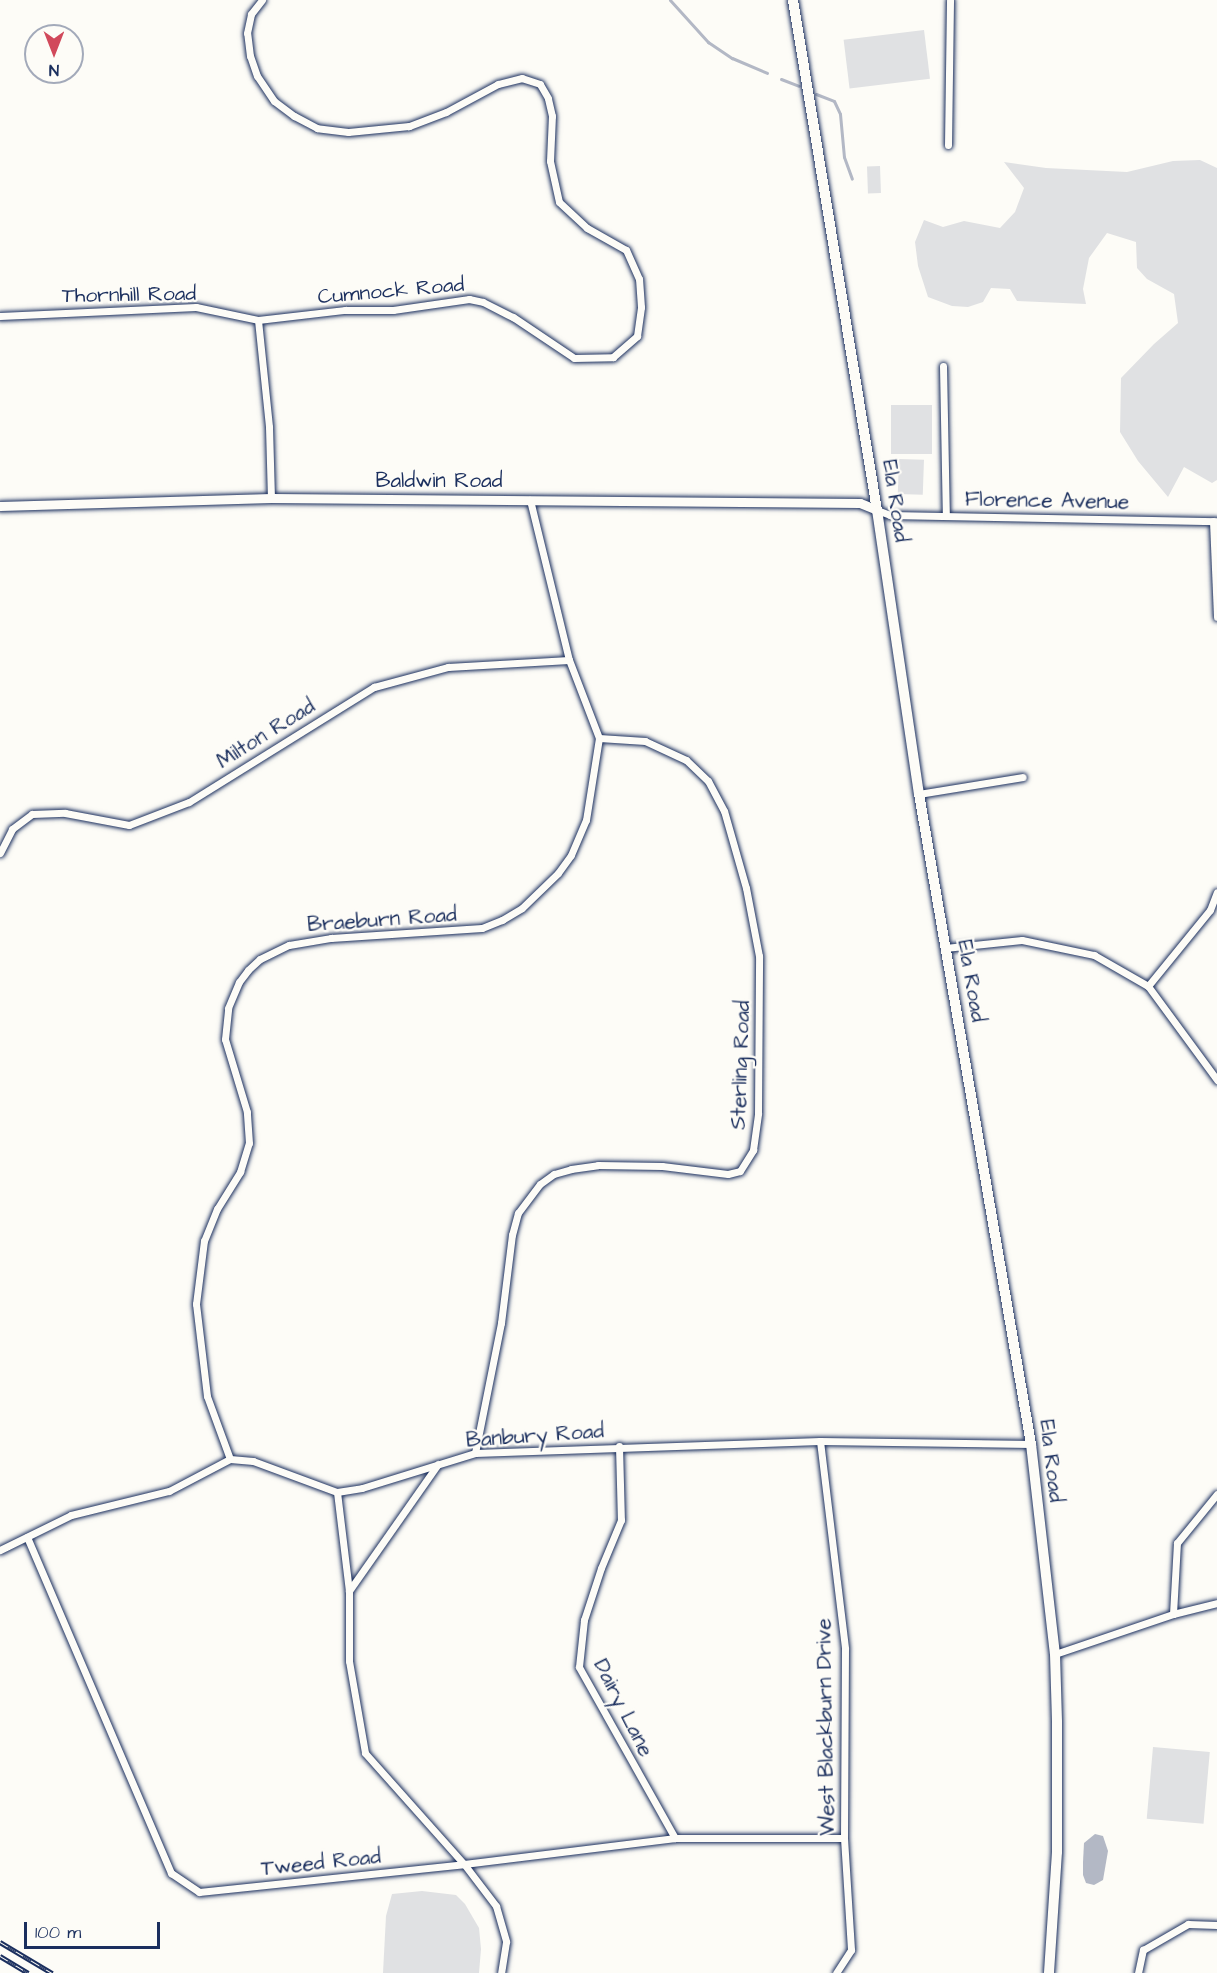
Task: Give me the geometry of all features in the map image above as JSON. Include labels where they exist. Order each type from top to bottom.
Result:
[{"type":"main road","name":"Ela Road","points":[[793,0],[877,510],[919,794],[1031,1444],[1055,1654],[1059,1800],[1049,1973]]},
{"type":"street","name":"Cumnock Road","points":[[258,320],[345,310],[404,309],[469,299],[483,302],[513,317],[574,358],[614,357],[637,336],[641,307],[639,279],[626,250],[587,228],[559,202],[550,161],[552,116],[548,98],[540,84],[522,78],[498,84],[446,112],[409,126],[348,132],[317,128],[294,116],[273,100],[257,76],[250,56],[247,33],[251,14],[262,0]]},
{"type":"street","points":[[948,145],[950,0]]},
{"type":"street","name":"Thornhill Road","points":[[0,316],[196,307],[258,320]]},
{"type":"street","points":[[258,320],[269,427],[271,498]]},
{"type":"street","points":[[943,366],[946,516]]},
{"type":"street","name":"Baldwin Road","points":[[0,507],[271,498],[860,503],[877,510]]},
{"type":"street","points":[[530,500],[569,660],[600,738]]},
{"type":"street","name":"Florence Avenue","points":[[877,510],[890,515],[1215,521]]},
{"type":"street","points":[[1215,521],[1217,617]]},
{"type":"street","name":"Milton Road","points":[[0,853],[12,829],[32,814],[66,813],[129,825],[189,802],[374,687],[448,668],[569,660]]},
{"type":"street","name":"Sterling Road","points":[[475,1453],[501,1323],[512,1235],[518,1213],[540,1184],[554,1174],[571,1168],[598,1165],[662,1166],[728,1174],[740,1171],[753,1150],[758,1113],[759,956],[746,888],[724,812],[708,781],[686,760],[645,741],[600,738]]},
{"type":"street","name":"Braeburn Road","points":[[230,1459],[207,1396],[196,1304],[204,1241],[217,1209],[240,1172],[249,1143],[247,1112],[225,1039],[231,996],[248,970],[260,959],[289,945],[331,938],[482,928],[522,908],[558,873],[571,855],[586,820],[600,738]]},
{"type":"street","points":[[919,794],[1023,777]]},
{"type":"street","points":[[1148,986],[1210,910],[1217,892]]},
{"type":"street","points":[[945,948],[1022,940],[1094,955],[1148,986],[1217,1080]]},
{"type":"street","name":"Banbury Road","points":[[337,1492],[362,1488],[475,1453],[619,1446],[820,1441],[1031,1444]]},
{"type":"street","name":"West Blackburn Drive","points":[[820,1441],[845,1649],[844,1838],[851,1950],[836,1973]]},
{"type":"street","name":"Dairy Lane","points":[[619,1446],[621,1520],[600,1568],[584,1620],[579,1667],[675,1838]]},
{"type":"street","points":[[0,1550],[70,1515],[169,1491],[230,1459],[253,1461],[337,1492],[349,1591],[349,1661],[365,1753],[464,1864],[496,1906],[506,1942],[501,1973]]},
{"type":"street","points":[[349,1591],[438,1464]]},
{"type":"street","points":[[1173,1614],[1177,1543],[1217,1494]]},
{"type":"street","name":"Tweed Road","points":[[27,1537],[171,1874],[199,1892],[464,1864],[675,1838],[844,1838]]},
{"type":"street","points":[[1055,1654],[1173,1614],[1217,1603]]},
{"type":"street","points":[[1138,1973],[1143,1950],[1188,1924],[1217,1925]]},
{"type":"shaded area","points":[[924,30],[930,79],[850,89],[844,40]]},
{"type":"shaded area","points":[[1200,160],[1217,168],[1217,480],[1212,483],[1184,467],[1168,497],[1138,461],[1120,432],[1121,378],[1178,323],[1174,294],[1147,279],[1137,268],[1136,242],[1107,233],[1089,258],[1083,289],[1086,304],[1017,301],[1010,289],[991,288],[983,302],[968,307],[952,306],[928,297],[918,266],[915,242],[924,220],[943,227],[964,221],[1000,228],[1015,212],[1024,188],[1004,162],[1046,168],[1127,172],[1173,161]]},
{"type":"shaded area","points":[[867,166],[880,166],[881,193],[868,193]]},
{"type":"shaded area","points":[[891,405],[932,405],[932,454],[891,454]]},
{"type":"shaded area","points":[[899,459],[924,460],[923,495],[898,494]]},
{"type":"shaded area","points":[[1153,1747],[1210,1752],[1204,1824],[1147,1819]]},
{"type":"shaded area","points":[[1095,1834],[1103,1836],[1108,1851],[1103,1880],[1094,1885],[1086,1883],[1083,1875],[1083,1862],[1084,1843]]},
{"type":"shaded area","points":[[422,1891],[456,1895],[465,1904],[479,1928],[481,1949],[479,1973],[383,1973],[386,1916],[392,1894]]},
{"type":"waterway","points":[[670,0],[708,42],[732,58],[767,73]]},
{"type":"waterway","points":[[781,79],[799,86]]},
{"type":"waterway","points":[[816,94],[834,101],[840,114],[844,157],[852,179]]},
{"type":"railway","points":[[0,1942],[52,1973]]},
{"type":"railway","points":[[0,1956],[28,1973]]}]
